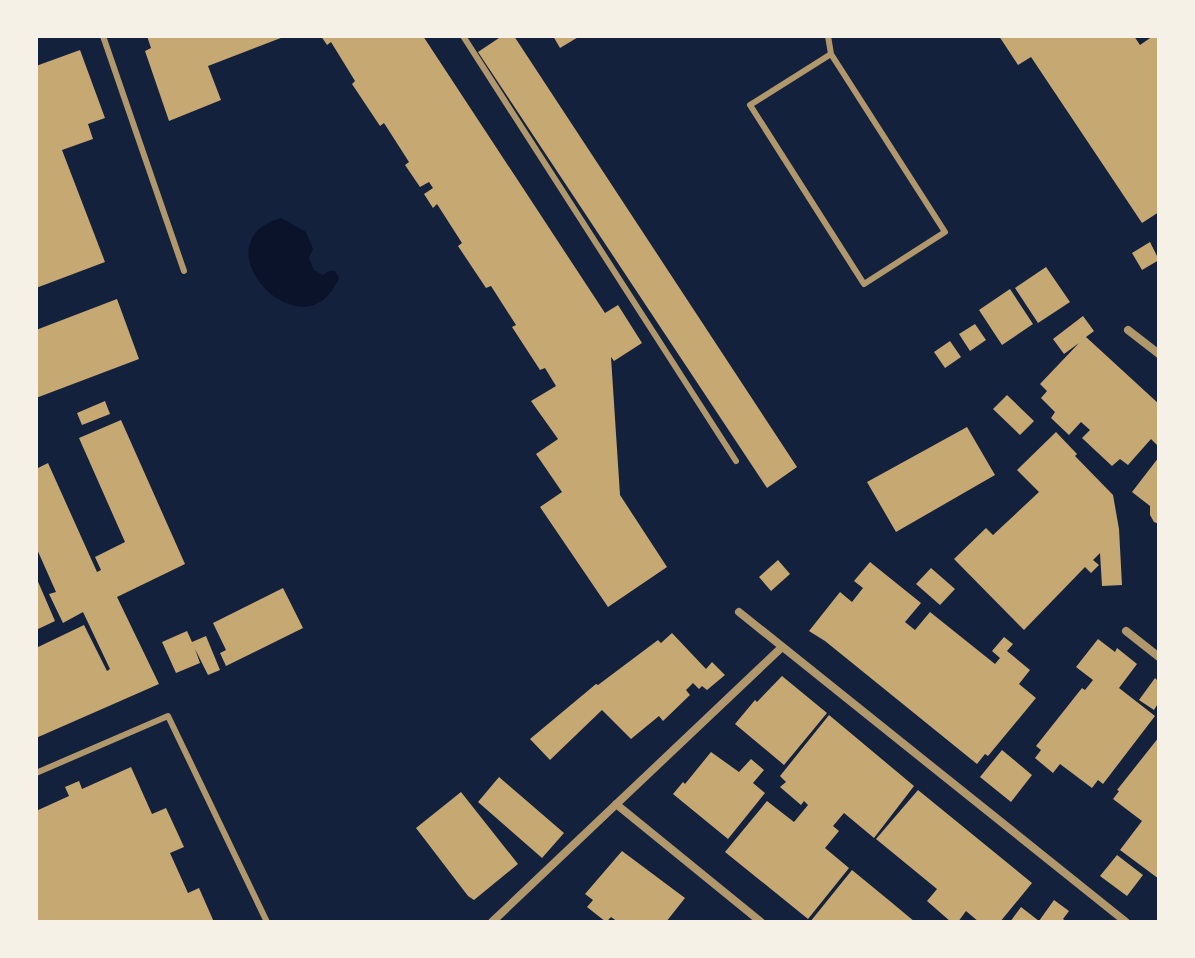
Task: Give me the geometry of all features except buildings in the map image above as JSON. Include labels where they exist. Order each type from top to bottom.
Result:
[{"type":"street","points":[[1128,330],[1159,354]]},
{"type":"street","points":[[739,612],[1126,922]]},
{"type":"street","points":[[1126,631],[1159,657]]},
{"type":"street","points":[[492,922],[781,648]]},
{"type":"street","points":[[616,804],[761,922]]},
{"type":"lane","points":[[103,36],[184,271]]},
{"type":"lane","points":[[463,36],[736,461]]},
{"type":"lane","points":[[828,36],[831,54],[945,232],[864,284],[750,105],[831,54]]},
{"type":"lane","points":[[36,773],[168,716],[267,922]]},
{"type":"water","points":[[281,218],[306,232],[313,249],[309,259],[314,270],[323,275],[335,271],[339,278],[323,300],[303,307],[283,302],[265,288],[252,270],[249,249],[257,231]]}]
